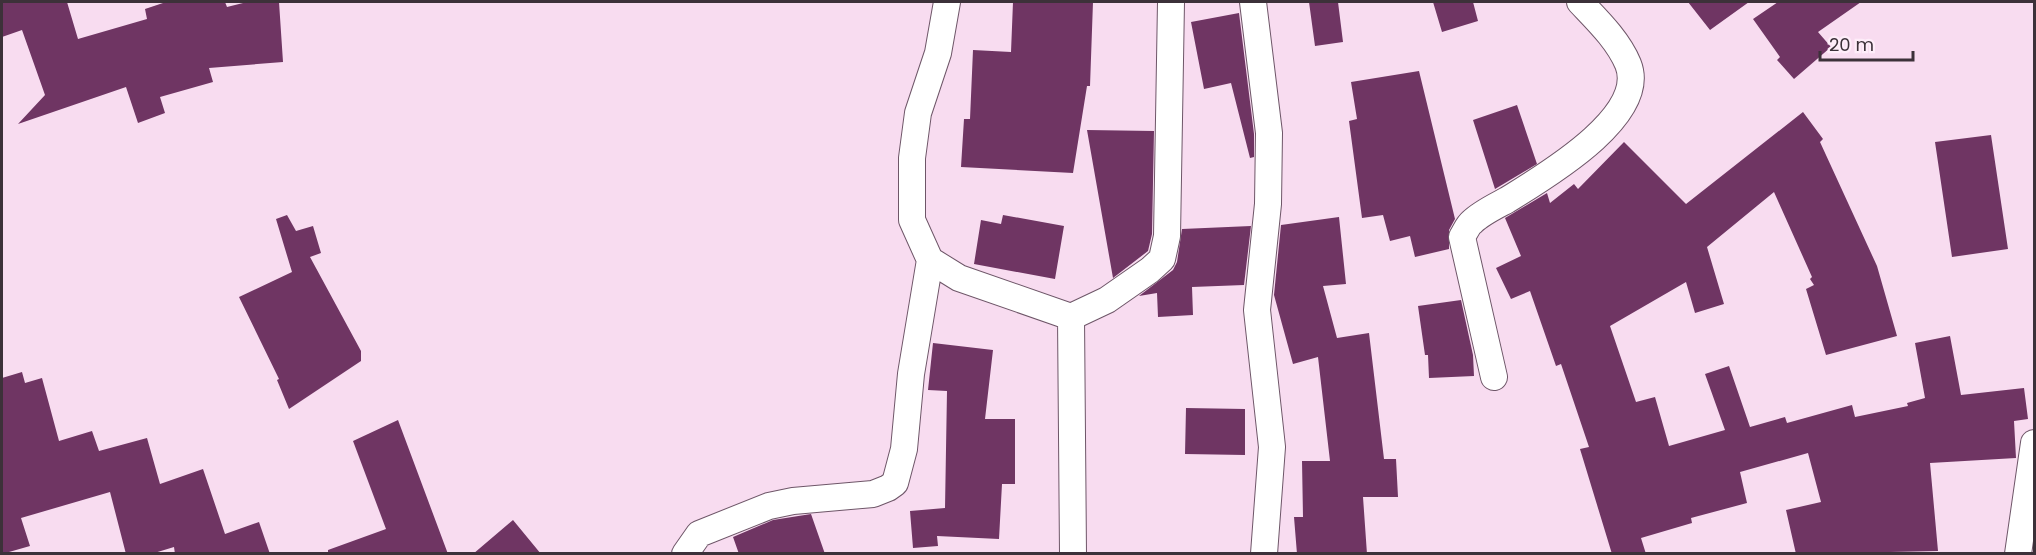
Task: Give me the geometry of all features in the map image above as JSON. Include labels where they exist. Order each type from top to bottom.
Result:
[{"type":"street","points":[[685,554],[699,534],[769,506],[793,501],[873,494],[895,483],[904,449],[911,374],[930,260],[912,220],[912,158],[918,113],[938,53],[947,2]]},
{"type":"street","points":[[930,260],[959,278],[1071,317],[1107,300],[1162,259],[1167,236],[1170,2]]},
{"type":"street","points":[[1252,2],[1269,134],[1268,204],[1257,310],[1272,447],[1264,554]]},
{"type":"street","points":[[1494,377],[1462,237],[1472,222],[1546,175],[1606,127],[1625,102],[1632,83],[1628,64],[1614,40],[1580,2]]},
{"type":"street","points":[[1071,317],[1073,554]]},
{"type":"street","points":[[2018,554],[2034,442]]},
{"type":"building","points":[[2,2],[67,2],[78,39],[147,19],[145,9],[166,2],[225,2],[227,7],[247,2],[279,2],[283,62],[209,68],[213,82],[160,97],[165,113],[138,123],[126,87],[18,124],[45,95],[22,30],[2,37]]},
{"type":"building","points":[[1013,2],[1093,2],[1090,86],[1087,86],[1073,173],[961,167],[964,119],[970,119],[973,50],[1011,52]]},
{"type":"building","points":[[1309,2],[1338,2],[1343,42],[1315,46]]},
{"type":"building","points":[[1433,2],[1473,2],[1478,21],[1442,32]]},
{"type":"building","points":[[1688,2],[1749,2],[1710,30]]},
{"type":"building","points":[[1778,2],[1861,2],[1818,32],[1831,47],[1794,79],[1777,60],[1780,57],[1753,19]]},
{"type":"building","points":[[1239,13],[1254,134],[1254,157],[1250,158],[1231,83],[1204,89],[1191,22]]},
{"type":"building","points":[[1419,71],[1455,219],[1449,230],[1449,249],[1415,257],[1410,236],[1390,241],[1383,215],[1362,218],[1349,121],[1357,119],[1351,82]]},
{"type":"building","points":[[1517,105],[1537,164],[1495,189],[1473,120]]},
{"type":"building","points":[[1803,112],[1823,139],[1820,142],[1877,266],[1897,336],[1826,355],[1806,289],[1814,285],[1810,279],[1812,277],[1774,192],[1707,247],[1724,304],[1695,313],[1686,282],[1610,326],[1636,402],[1655,397],[1669,446],[1725,430],[1705,374],[1729,366],[1750,427],[1785,417],[1787,423],[1852,405],[1855,417],[1908,406],[1907,403],[1925,398],[1915,343],[1950,336],[1961,395],[2024,388],[2028,419],[2014,421],[2016,458],[1930,463],[1938,551],[1796,554],[1786,510],[1821,502],[1808,453],[1740,472],[1747,503],[1691,518],[1692,523],[1641,538],[1646,554],[1612,554],[1580,449],[1589,447],[1561,364],[1556,366],[1530,291],[1511,299],[1496,268],[1521,256],[1505,218],[1547,193],[1550,203],[1574,184],[1578,189],[1624,142],[1686,204]]},
{"type":"building","points":[[1087,130],[1154,131],[1152,234],[1148,251],[1113,278]]},
{"type":"building","points":[[1991,135],[2008,249],[1952,257],[1935,142]]},
{"type":"building","points":[[287,215],[296,231],[313,226],[321,253],[310,257],[361,351],[361,361],[289,409],[277,380],[279,379],[239,297],[292,272],[276,219]]},
{"type":"building","points":[[1003,215],[1064,226],[1055,279],[974,264],[981,220],[1001,224]]},
{"type":"building","points":[[1339,217],[1346,284],[1323,286],[1337,338],[1369,333],[1384,459],[1396,459],[1398,497],[1363,497],[1367,554],[1297,554],[1294,517],[1303,517],[1302,461],[1330,461],[1318,357],[1293,364],[1274,295],[1281,225]]},
{"type":"building","points":[[1251,226],[1244,285],[1192,287],[1193,315],[1158,317],[1157,293],[1139,296],[1173,270],[1177,262],[1182,229]]},
{"type":"building","points":[[1461,300],[1473,355],[1474,376],[1429,378],[1428,355],[1425,355],[1418,306]]},
{"type":"building","points":[[933,343],[993,350],[985,419],[1015,419],[1015,484],[1002,484],[999,539],[937,536],[938,546],[913,548],[910,511],[945,508],[947,391],[928,390]]},
{"type":"building","points":[[22,372],[25,383],[42,378],[59,441],[92,431],[99,451],[147,438],[160,484],[203,469],[225,534],[259,522],[270,554],[175,554],[174,547],[151,554],[126,554],[110,492],[21,518],[30,546],[2,554],[2,378]]},
{"type":"building","points":[[1186,408],[1245,409],[1245,455],[1185,454]]},
{"type":"building","points":[[398,420],[448,554],[328,554],[328,550],[386,529],[353,441]]},
{"type":"building","points":[[811,514],[825,554],[739,554],[733,537],[773,520]]},
{"type":"building","points":[[513,520],[541,554],[473,554]]}]
